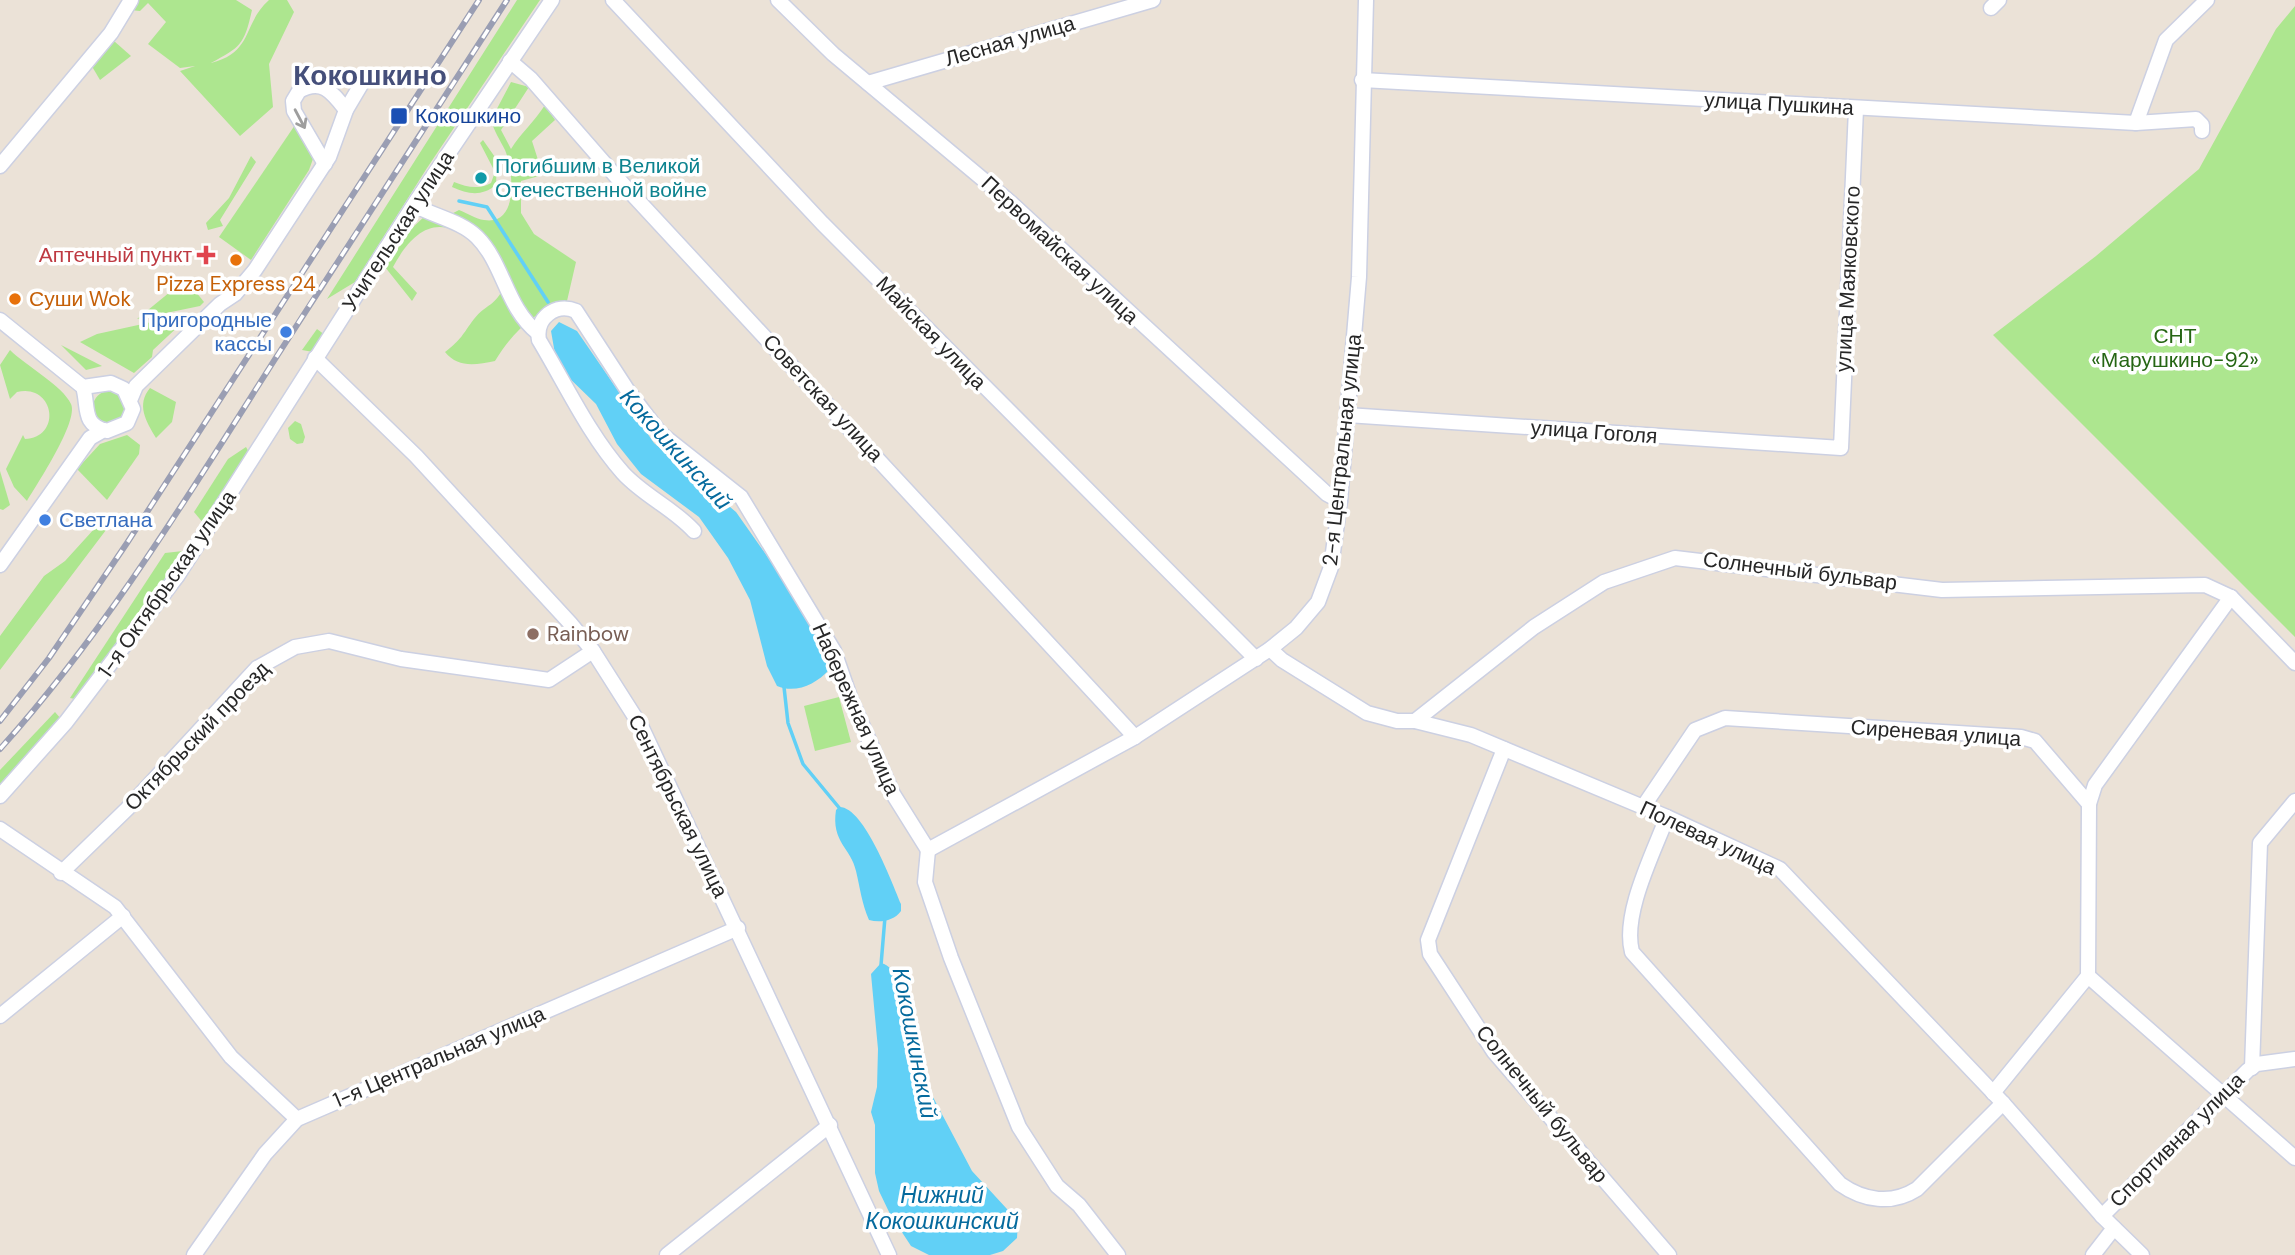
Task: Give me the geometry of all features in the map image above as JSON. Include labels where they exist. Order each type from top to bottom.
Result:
[{"type":"street","points":[[0,166],[111,33],[131,0]]},
{"type":"street","name":"Учительская улица","points":[[315,358],[552,0]]},
{"type":"street","name":"Майская улица","points":[[613,0],[822,223],[1256,659]]},
{"type":"street","name":"Первомайская улица","points":[[778,0],[868,83],[1010,202],[1326,494],[1340,501]]},
{"type":"street","name":"Лесная улица","points":[[868,83],[1114,5],[1153,0]]},
{"type":"street","name":"2-я Центральная улица","points":[[928,850],[1135,737],[1270,649],[1296,628],[1318,601],[1331,567],[1340,501],[1359,277],[1366,0]]},
{"type":"street","points":[[2136,123],[2166,40],[2207,0]]},
{"type":"street","name":"Советская улица","points":[[510,61],[531,79],[612,172],[1135,737]]},
{"type":"street","points":[[130,391],[220,304],[242,288],[325,164],[337,143],[346,110],[365,78]]},
{"type":"street","name":"улица Пушкина","points":[[1362,80],[1856,109],[2199,125]]},
{"type":"street","points":[[325,164],[295,111],[293,102],[299,91],[319,85],[330,90],[346,110]]},
{"type":"street","name":"улица Маяковского","points":[[1841,448],[1856,109]]},
{"type":"street","points":[[414,205],[465,228],[478,237],[520,316],[539,329],[568,387],[621,471],[694,531]]},
{"type":"street","name":"Набережная улица","points":[[539,329],[545,315],[555,309],[576,311],[653,424],[669,442],[741,497],[834,651],[851,700],[893,794],[925,841],[928,850]]},
{"type":"street","points":[[0,320],[89,390]]},
{"type":"street","name":"1-я Октябрьская улица","points":[[0,796],[97,684],[178,575],[315,358]]},
{"type":"street","name":"Сентябрьская улица","points":[[315,358],[425,465],[593,651],[642,727],[889,1255]]},
{"type":"street","points":[[89,390],[111,383],[130,391]]},
{"type":"street","points":[[89,390],[86,413],[90,422],[90,438]]},
{"type":"street","points":[[90,422],[104,430],[114,430],[127,423],[133,409],[130,391]]},
{"type":"street","name":"улица Гоголя","points":[[1347,415],[1841,448]]},
{"type":"street","points":[[0,565],[90,438],[104,430]]},
{"type":"street","name":"Солнечный бульвар","points":[[1415,720],[1534,627],[1604,582],[1675,558],[1942,590],[2205,585],[2231,597]]},
{"type":"street","points":[[1667,817],[1630,918],[1628,936],[1632,952],[1840,1184],[1861,1196],[1900,1199],[1917,1189],[1998,1098],[2088,976],[2089,804],[2097,781],[2231,597],[2295,663]]},
{"type":"street","name":"Октябрьский проезд","points":[[61,873],[127,809],[257,668],[295,647],[329,641],[401,659],[549,680],[593,651]]},
{"type":"street","name":"Полевая улица","points":[[1270,649],[1282,660],[1367,713],[1380,718],[1415,720],[1457,730],[1667,817],[1780,869],[1998,1098],[2102,1216],[2142,1255]]},
{"type":"street","name":"Сиреневая улица","points":[[1643,807],[1685,741],[1695,730],[1725,718],[2021,737],[2035,741],[2089,804]]},
{"type":"street","name":"Солнечный бульвар","points":[[1504,749],[1428,940],[1430,954],[1494,1052],[1669,1255]]},
{"type":"street","points":[[2252,1068],[2260,843],[2295,802]]},
{"type":"street","points":[[0,830],[61,873],[108,901],[123,916],[230,1057],[297,1119]]},
{"type":"street","points":[[928,850],[925,882],[951,958],[1019,1127],[1057,1186],[1079,1205],[1118,1255]]},
{"type":"street","points":[[0,1016],[123,916]]},
{"type":"street","name":"1-я Центральная улица","points":[[194,1255],[265,1153],[297,1119],[738,928]]},
{"type":"street","points":[[2088,976],[2295,1158]]},
{"type":"street","name":"Спортивная улица","points":[[2102,1216],[2252,1068],[2295,1059]]},
{"type":"street","points":[[667,1255],[830,1125]]},
{"type":"street","points":[[2093,1255],[2114,1228]]},
{"type":"green space","points":[[137,0],[236,0],[252,10],[239,44],[211,63],[225,58],[241,45],[255,18],[269,0],[287,0],[294,12],[269,64],[273,107],[240,136],[180,71],[195,66],[180,68],[148,44],[166,22],[148,3],[140,11],[130,10]]},
{"type":"green space","points":[[517,0],[540,0],[427,168],[355,282],[327,299]]},
{"type":"green space","name":"СНТ «Марушкино-92»","points":[[2295,6],[2295,637],[1993,335],[2096,256],[2199,169],[2276,29]]},
{"type":"green space","points":[[109,40],[114,41],[131,56],[100,80],[90,63]]},
{"type":"green space","points":[[511,82],[529,87],[501,130],[511,149],[545,105],[555,120],[532,141],[539,163],[550,173],[521,181],[521,213],[534,234],[576,262],[567,301],[545,310],[525,324],[495,361],[481,364],[461,363],[445,352],[478,314],[498,297],[504,286],[476,245],[459,232],[447,228],[435,227],[416,236],[393,267],[417,293],[412,301],[385,267],[411,229],[426,215],[436,222],[459,210],[484,220],[496,219],[504,214],[511,194],[510,170],[505,150],[491,120]]},
{"type":"green space","points":[[295,125],[314,156],[309,170],[251,260],[219,237]]},
{"type":"green space","points":[[483,140],[497,160],[496,185],[474,193],[452,187],[454,182],[472,187],[491,183],[495,172],[480,143]]},
{"type":"green space","points":[[251,156],[256,162],[220,220],[223,226],[208,230],[206,223],[229,198]]},
{"type":"green space","points":[[188,282],[204,302],[200,306],[137,319],[181,283]]},
{"type":"green space","points":[[193,313],[189,321],[183,322],[153,350],[152,357],[134,373],[80,342],[97,334]]},
{"type":"green space","points":[[317,329],[325,335],[313,352],[302,350]]},
{"type":"green space","points":[[61,345],[102,366],[86,370]]},
{"type":"green space","points":[[10,350],[67,397],[72,412],[63,438],[27,501],[14,487],[6,469],[23,435],[25,439],[37,436],[45,430],[49,411],[46,402],[30,391],[17,392],[10,399],[0,365]]},
{"type":"green space","points":[[150,388],[176,402],[172,422],[156,438],[143,407]]},
{"type":"green space","points":[[109,391],[120,396],[125,407],[120,418],[109,423],[98,418],[93,407],[98,396]]},
{"type":"green space","points":[[295,421],[301,424],[305,437],[303,443],[297,444],[290,439],[288,428]]},
{"type":"green space","points":[[127,435],[140,445],[139,454],[107,500],[77,469],[100,444]]},
{"type":"green space","points":[[246,447],[250,454],[204,524],[194,512],[228,459]]},
{"type":"green space","points":[[0,471],[10,505],[3,510],[0,509]]},
{"type":"green space","points":[[95,528],[106,530],[0,670],[0,636],[44,576],[65,561]]},
{"type":"green space","points":[[183,551],[120,647],[75,699],[70,698],[165,553]]},
{"type":"green space","points":[[839,697],[851,742],[815,751],[804,706]]},
{"type":"green space","points":[[55,712],[61,719],[0,786],[0,770]]},
{"type":"water","points":[[559,322],[577,331],[654,443],[736,512],[803,607],[824,651],[829,670],[818,680],[798,688],[777,686],[767,666],[750,600],[728,558],[699,517],[641,474],[617,444],[596,404],[564,373],[555,354],[551,331]]},
{"type":"water","points":[[839,807],[848,810],[858,819],[884,864],[901,904],[901,911],[891,919],[869,920],[854,863],[836,830],[836,810]]},
{"type":"water","name":"Нижний Кокошкинский","points":[[881,963],[904,976],[911,1004],[909,1032],[925,1082],[972,1171],[1018,1221],[1017,1238],[1003,1251],[990,1255],[929,1255],[911,1246],[879,1191],[875,1173],[875,1125],[871,1112],[877,1087],[878,1049],[871,974]]},
{"type":"waterway","points":[[459,201],[487,207],[548,302]]},
{"type":"waterway","name":"Кокошкинский","points":[[784,687],[788,723],[803,764],[841,810]]},
{"type":"waterway","name":"Кокошкинский","points":[[881,965],[885,917]]},
{"type":"railway","points":[[0,721],[49,658],[127,543],[479,0]]},
{"type":"railway","points":[[0,749],[112,608],[180,508],[507,0]]},
{"type":"place","name":"Кокошкино","points":[[399,116]]},
{"type":"place","name":"Погибшим в Великой Отечественной войне","points":[[481,178]]},
{"type":"place","name":"Аптечный пункт","points":[[206,255]]},
{"type":"place","name":"Pizza Express 24","points":[[236,260]]},
{"type":"place","name":"Суши Wok","points":[[15,299]]},
{"type":"place","name":"Пригородные кассы","points":[[286,332]]},
{"type":"place","name":"Светлана","points":[[45,520]]},
{"type":"place","name":"Rainbow","points":[[533,634]]},
{"type":"district","name":"Кокошкино","points":[[370,75]]}]
